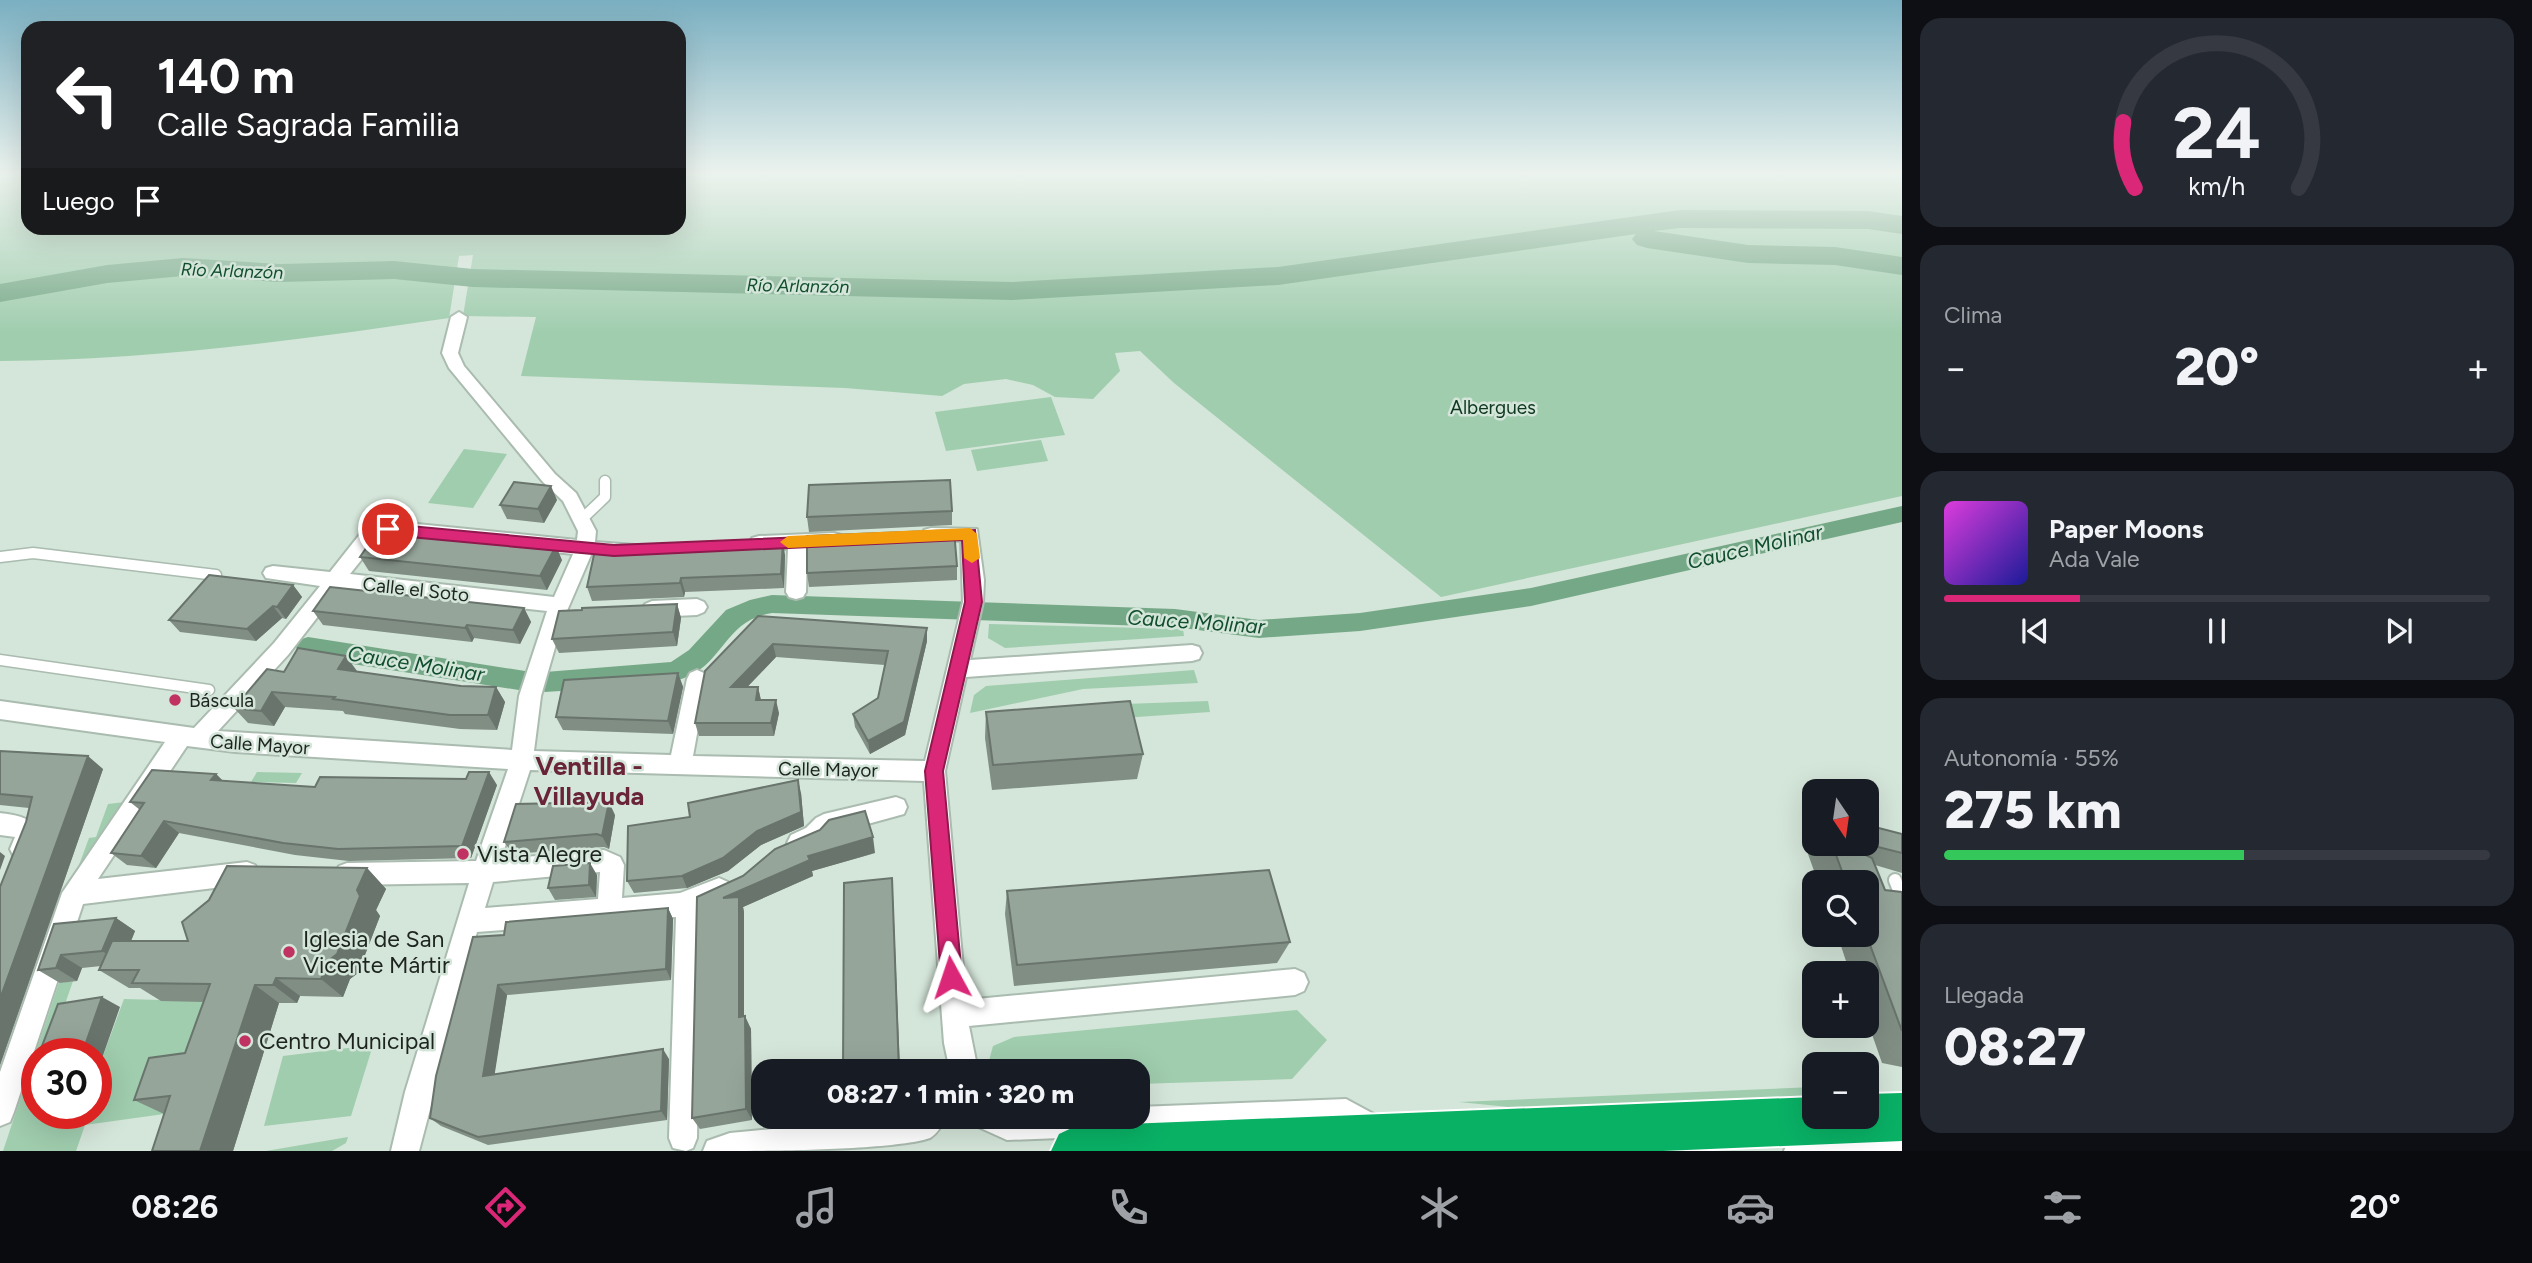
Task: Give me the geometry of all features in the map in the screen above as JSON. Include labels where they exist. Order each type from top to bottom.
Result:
[{"type":"highway","points":[[1076,1151],[1902,1117]]},
{"type":"street","points":[[405,1151],[419,1091],[468,921],[522,761],[534,682],[558,609],[585,548],[587,531],[583,518],[570,497],[550,478],[457,368],[450,353],[459,317]]},
{"type":"street","points":[[0,1112],[74,893],[189,738],[288,642],[358,548],[374,534],[397,529],[585,548],[653,548]]},
{"type":"street","points":[[914,536],[970,534],[971,611],[934,771],[957,1043],[961,1059]]},
{"type":"street","points":[[746,544],[850,539]]},
{"type":"street","points":[[796,592],[799,542]]},
{"type":"street","name":"Calle el Soto","points":[[273,573],[582,612]]},
{"type":"street","points":[[633,610],[697,607]]},
{"type":"street","points":[[957,669],[1192,653]]},
{"type":"street","points":[[680,766],[697,679]]},
{"type":"street","name":"Calle Mayor","points":[[0,710],[189,738],[522,761],[934,771]]},
{"type":"street","points":[[781,850],[814,836],[824,825],[896,807]]},
{"type":"street","points":[[0,824],[18,826],[28,833],[14,871]]},
{"type":"street","points":[[320,873],[391,875],[608,861],[612,865],[609,911]]},
{"type":"street","points":[[74,893],[266,872]]},
{"type":"street","points":[[468,921],[689,903],[738,881]]},
{"type":"street","points":[[683,1138],[689,903]]},
{"type":"street","points":[[955,1014],[1295,982]]},
{"type":"street","points":[[955,1059],[957,1043]]},
{"type":"street","points":[[1150,1121],[1346,1113],[1367,1124],[1384,1139]]},
{"type":"street","points":[[1661,1126],[1706,1151]]},
{"type":"street","points":[[717,1151],[730,1147],[918,1129]]},
{"type":"street","points":[[1798,1151],[1902,1145]]},
{"type":"lane","points":[[583,518],[605,497],[605,481]]},
{"type":"lane","points":[[0,557],[33,553],[216,575]]},
{"type":"lane","points":[[0,660],[209,690]]},
{"type":"lane","points":[[1895,880],[1902,898]]},
{"type":"green space","name":"Albergues","points":[[0,227],[21,227],[21,235],[686,235],[686,227],[1902,227],[1902,496],[1441,597],[1174,383],[1140,351],[1115,353],[1120,371],[1093,399],[1055,397],[1033,385],[1006,379],[964,384],[942,396],[845,388],[521,376],[536,317],[463,316],[473,255],[459,256],[449,318],[169,353],[0,361]]},
{"type":"green space","points":[[1051,397],[1065,435],[946,451],[935,412]]},
{"type":"green space","points":[[1041,440],[1048,461],[977,471],[971,450]]},
{"type":"green space","points":[[464,449],[507,454],[473,508],[428,503]]},
{"type":"green space","points":[[989,624],[1183,629],[1184,636],[1005,648],[988,638]]},
{"type":"green space","points":[[1194,670],[1198,683],[1083,689],[970,713],[974,695],[986,686]]},
{"type":"green space","points":[[1208,701],[1210,712],[991,727],[1125,704]]},
{"type":"green space","points":[[257,772],[302,773],[296,783],[251,782]]},
{"type":"green space","points":[[125,802],[75,876],[89,838],[96,837],[108,804]]},
{"type":"green space","points":[[73,981],[53,1038],[41,1038],[59,983]]},
{"type":"green space","points":[[124,999],[236,1002],[164,1114],[112,1121],[112,1038],[110,1038]]},
{"type":"green space","points":[[1297,1010],[1327,1040],[1292,1079],[1150,1084],[1150,1059],[989,1059],[993,1046],[1014,1037]]},
{"type":"green space","points":[[373,1045],[351,1116],[264,1126],[283,1056]]},
{"type":"green space","points":[[1802,1088],[1802,1099],[1529,1109],[1459,1102]]},
{"type":"green space","points":[[21,1097],[21,1129],[84,1129],[76,1151],[3,1151]]},
{"type":"green space","points":[[348,1137],[346,1143],[332,1151],[266,1151]]},
{"type":"building","points":[[950,480],[952,511],[807,517],[809,485]]},
{"type":"building","points":[[514,482],[551,486],[538,509],[500,505]]},
{"type":"building","points":[[380,528],[556,546],[540,576],[360,557]]},
{"type":"building","points":[[954,530],[957,566],[807,573],[807,536]]},
{"type":"building","points":[[783,541],[781,574],[681,578],[680,583],[587,587],[595,550]]},
{"type":"building","points":[[209,575],[293,585],[277,607],[273,606],[247,629],[169,620]]},
{"type":"building","points":[[330,587],[524,608],[513,630],[467,625],[465,628],[313,611]]},
{"type":"building","points":[[677,604],[673,632],[552,639],[559,611]]},
{"type":"building","points":[[758,616],[927,628],[904,722],[868,741],[853,714],[878,698],[888,651],[773,644],[731,687],[758,687],[756,700],[776,700],[771,723],[695,723],[705,671]]},
{"type":"building","points":[[298,648],[346,656],[338,669],[461,686],[496,687],[488,715],[450,715],[333,699],[335,697],[272,692],[261,711],[234,708],[267,669],[284,672]]},
{"type":"building","points":[[678,673],[668,721],[556,717],[564,680]]},
{"type":"building","points":[[1130,701],[1143,754],[993,765],[986,712]]},
{"type":"building","points":[[0,751],[88,756],[0,999],[0,887],[26,822],[32,797],[0,794]]},
{"type":"building","points":[[152,770],[216,774],[211,780],[315,787],[320,777],[466,779],[469,772],[489,772],[462,846],[338,849],[283,843],[164,821],[141,856],[111,853],[144,803],[130,802]]},
{"type":"building","points":[[798,780],[801,812],[757,831],[723,858],[682,876],[627,881],[628,826],[690,817],[688,803]]},
{"type":"building","points":[[609,802],[602,836],[597,834],[504,842],[516,804]]},
{"type":"building","points":[[865,811],[873,837],[808,856],[810,860],[723,898],[739,897],[739,1017],[745,1016],[746,1109],[692,1118],[697,897],[743,876],[775,849],[820,830],[829,820]]},
{"type":"building","points":[[1880,828],[1902,834],[1902,853],[1880,848]]},
{"type":"building","points":[[1836,856],[1868,856],[1872,858],[1877,870],[1842,870]]},
{"type":"building","points":[[590,863],[589,885],[548,888],[553,866]]},
{"type":"building","points":[[227,866],[367,868],[357,890],[360,896],[337,954],[328,961],[321,979],[276,978],[273,985],[255,985],[200,1151],[152,1151],[170,1096],[134,1100],[149,1058],[185,1053],[210,984],[132,983],[139,970],[99,970],[112,941],[188,941],[182,922],[209,900]]},
{"type":"building","points":[[1269,870],[1290,942],[1017,965],[1007,891]]},
{"type":"building","points":[[1879,875],[1885,890],[1902,892],[1902,1031],[1879,969],[1879,961],[1876,961],[1871,947],[1879,947]]},
{"type":"building","points":[[892,878],[899,1059],[843,1059],[844,883]]},
{"type":"building","points":[[668,908],[666,969],[498,985],[483,1076],[663,1049],[661,1111],[478,1137],[430,1118],[436,1076],[473,937],[504,935],[506,922]]},
{"type":"building","points":[[116,918],[102,951],[61,955],[56,968],[38,970],[54,924]]},
{"type":"building","points":[[102,997],[88,1038],[45,1038],[58,1004]]},
{"type":"waterway","name":"Río Arlanzón","points":[[0,293],[107,274],[183,267],[280,273],[394,270],[473,278],[1012,291],[1278,276],[1626,227]]},
{"type":"waterway","name":"Río Arlanzón","points":[[1647,239],[1748,254],[1835,256],[1902,266]]},
{"type":"waterway","name":"Cauce Molinar","points":[[545,682],[672,672],[698,657],[734,616],[772,604],[1175,618],[1259,629],[1360,622],[1531,597],[1902,514]]},
{"type":"waterway","name":"Cauce Molinar","points":[[308,647],[525,681]]},
{"type":"slow traffic","points":[[788,542],[970,534],[972,558]]},
{"type":"place","name":"Báscula","points":[[175,700]]},
{"type":"place","name":"Vista Alegre","points":[[463,854]]},
{"type":"place","name":"Iglesia de San Vicente Mártir","points":[[289,952]]},
{"type":"place","name":"Centro Municipal","points":[[245,1041]]},
{"type":"district","name":"Ventilla - Villayuda","points":[[589,781]]},
{"type":"route","points":[[388,529],[614,550],[970,534],[974,602],[934,771],[951,977]]}]
